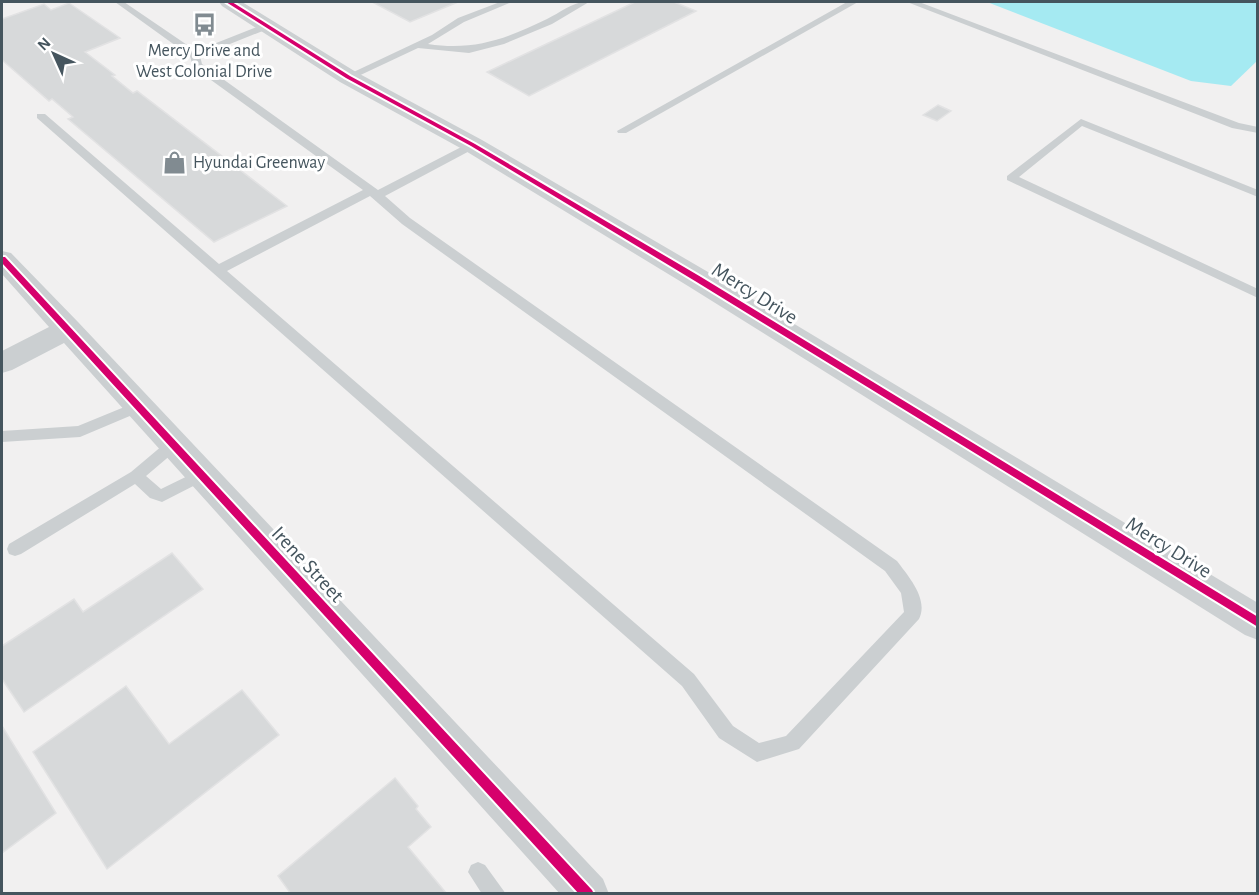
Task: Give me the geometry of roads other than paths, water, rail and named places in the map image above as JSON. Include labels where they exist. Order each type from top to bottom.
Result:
[{"type":"street","name":"Mercy Drive","points":[[236,3],[267,26],[348,76],[473,145],[698,279],[1257,623]]},
{"type":"street","name":"Irene Street","points":[[2,259],[588,894]]},
{"type":"street","points":[[2,363],[68,329]]},
{"type":"lane","points":[[41,116],[688,680],[726,732],[757,753],[792,743],[913,614],[909,591],[891,566],[444,249],[373,193],[196,65],[195,55],[119,2]]},
{"type":"lane","points":[[348,76],[435,37],[461,20],[507,2]]},
{"type":"lane","points":[[416,45],[439,49],[478,49],[533,29],[574,10],[584,2]]},
{"type":"lane","points":[[622,131],[853,2]]},
{"type":"lane","points":[[912,2],[1236,126],[1257,130]]},
{"type":"lane","points":[[195,55],[267,26]]},
{"type":"lane","points":[[1257,194],[1082,122],[1011,178],[1257,294]]},
{"type":"lane","points":[[218,270],[473,145]]},
{"type":"lane","points":[[2,437],[80,431],[139,406]]},
{"type":"lane","points":[[15,549],[136,476],[174,444]]},
{"type":"lane","points":[[136,476],[156,494],[162,496],[202,475]]},
{"type":"lane","points":[[478,872],[496,894]]},
{"type":"water","points":[[987,2],[1257,2],[1257,61],[1231,86],[1191,81]]},
{"type":"place","name":"Mercy Drive and West Colonial Drive","points":[[204,24]]},
{"type":"place","name":"Hyundai Greenway","points":[[175,162]]}]
